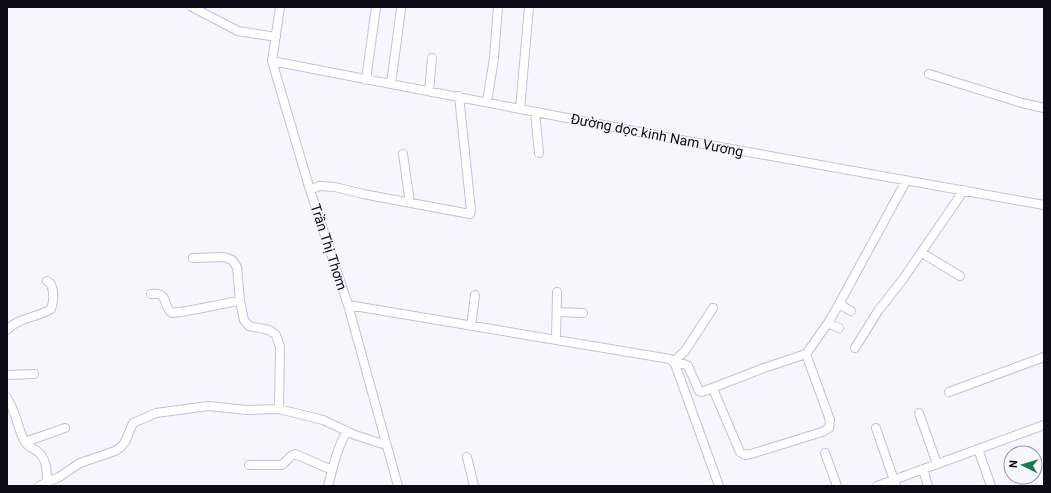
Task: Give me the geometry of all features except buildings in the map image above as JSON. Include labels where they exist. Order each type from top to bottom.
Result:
[{"type":"street","points":[[192,7],[238,32],[276,37]]},
{"type":"street","name":"Trần Thị Thơm","points":[[280,7],[272,61],[310,190],[348,305],[398,486]]},
{"type":"street","points":[[366,80],[376,7]]},
{"type":"street","points":[[487,102],[494,58],[498,7]]},
{"type":"street","points":[[520,109],[529,7]]},
{"type":"street","points":[[392,84],[401,9]]},
{"type":"street","points":[[429,91],[432,58]]},
{"type":"street","name":"Đường dọc kinh Nam Vương","points":[[272,61],[681,140],[1044,205]]},
{"type":"street","points":[[929,74],[1022,103],[1044,108]]},
{"type":"street","points":[[310,190],[319,186],[336,187],[467,215],[471,213],[459,96]]},
{"type":"street","points":[[535,112],[539,153]]},
{"type":"street","points":[[403,154],[410,204]]},
{"type":"street","points":[[348,305],[660,357],[674,363],[688,366],[699,391],[702,392],[764,368],[806,354],[828,323],[839,304],[906,181]]},
{"type":"street","points":[[855,348],[878,311],[903,280],[964,190]]},
{"type":"street","points":[[922,253],[960,276]]},
{"type":"street","points":[[193,258],[224,257],[232,260],[237,267],[240,300],[244,320],[249,326],[269,330],[276,335],[280,347],[279,409]]},
{"type":"street","points":[[7,330],[18,322],[51,309],[52,288],[51,284],[46,281]]},
{"type":"street","points":[[556,340],[557,292]]},
{"type":"street","points":[[151,294],[159,293],[162,295],[169,310],[172,312],[190,311],[205,306],[240,300]]},
{"type":"street","points":[[471,326],[474,295]]},
{"type":"street","points":[[839,304],[851,311]]},
{"type":"street","points":[[674,363],[685,351],[714,308]]},
{"type":"street","points":[[557,312],[583,313]]},
{"type":"street","points":[[828,323],[839,328]]},
{"type":"street","points":[[713,389],[740,452],[745,455],[822,432],[829,428],[830,420],[806,354]]},
{"type":"street","points":[[949,392],[1044,357]]},
{"type":"street","points":[[674,363],[719,486]]},
{"type":"street","points":[[7,375],[34,374]]},
{"type":"street","points":[[7,398],[15,414],[20,432],[25,442],[30,448],[38,452],[44,459],[47,471],[47,483]]},
{"type":"street","points":[[39,486],[59,477],[80,463],[115,451],[121,447],[125,442],[133,423],[156,413],[208,406],[247,410],[279,409],[323,420],[347,431],[386,445]]},
{"type":"street","points":[[919,413],[938,464]]},
{"type":"street","points":[[877,486],[895,483],[922,469],[1044,425]]},
{"type":"street","points":[[25,442],[65,428]]},
{"type":"street","points":[[876,428],[895,483]]},
{"type":"street","points":[[328,486],[341,441],[347,431]]},
{"type":"street","points":[[978,449],[991,486]]},
{"type":"street","points":[[825,453],[837,486]]},
{"type":"street","points":[[249,465],[282,465],[295,454],[332,470]]},
{"type":"street","points":[[467,457],[474,486]]},
{"type":"street","points":[[922,469],[928,486]]}]
